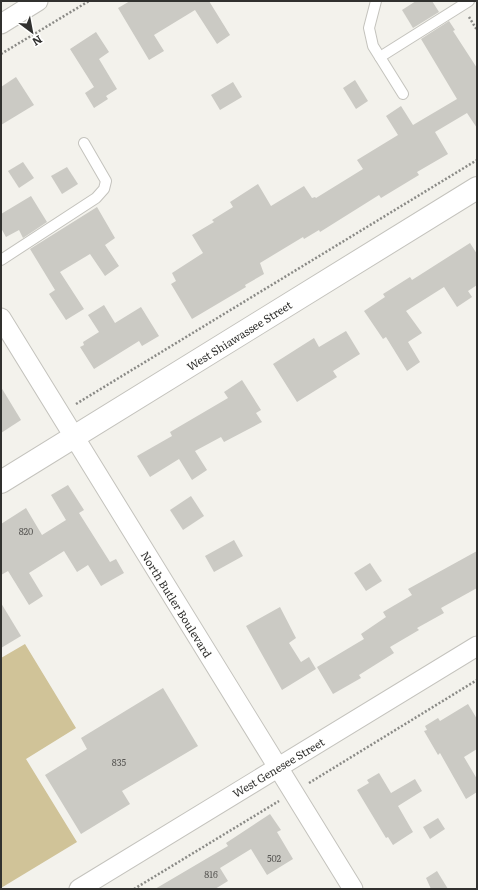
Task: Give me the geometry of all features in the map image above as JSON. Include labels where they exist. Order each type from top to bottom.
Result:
[{"type":"street","points":[[1,24],[38,1]]},
{"type":"street","name":"West Shiawassee Street","points":[[1,482],[477,188]]},
{"type":"street","name":"North Butler Boulevard","points":[[1,318],[353,889]]},
{"type":"street","name":"West Genesee Street","points":[[79,889],[477,646]]},
{"type":"lane","points":[[376,1],[369,28],[373,46],[403,94]]},
{"type":"lane","points":[[380,57],[469,1]]},
{"type":"lane","points":[[1,260],[96,198],[104,189],[106,181],[84,144]]},
{"type":"path","points":[[1,54],[88,1]]},
{"type":"path","points":[[60,415],[477,160]]},
{"type":"shaded area","points":[[25,644],[76,728],[26,759],[77,842],[1,888],[1,658]]},
{"type":"building","points":[[130,1],[209,1],[230,35],[217,44],[195,10],[154,35],[164,51],[149,60],[118,8]]},
{"type":"building","points":[[416,1],[432,1],[439,12],[413,28],[402,10]]},
{"type":"building","points":[[449,21],[455,30],[453,31],[477,68],[477,128],[467,113],[435,132],[448,154],[417,172],[419,175],[381,198],[379,195],[320,232],[319,230],[304,239],[303,237],[260,263],[264,274],[245,285],[246,287],[192,319],[171,284],[176,281],[172,273],[203,253],[192,235],[214,222],[212,220],[233,207],[230,202],[258,184],[271,206],[304,186],[312,198],[316,198],[363,169],[357,160],[398,135],[386,116],[401,106],[413,125],[457,99],[421,39]]},
{"type":"building","points":[[96,32],[109,52],[99,59],[117,89],[106,96],[108,99],[94,108],[85,93],[94,87],[70,49]]},
{"type":"building","points":[[16,77],[34,105],[1,125],[1,87]]},
{"type":"building","points":[[355,80],[368,101],[356,109],[343,88]]},
{"type":"building","points":[[233,82],[242,97],[220,110],[211,95]]},
{"type":"building","points":[[23,162],[34,178],[19,188],[8,171]]},
{"type":"building","points":[[67,167],[78,184],[62,194],[51,176]]},
{"type":"building","points":[[31,196],[47,222],[23,238],[19,230],[6,237],[1,228],[1,214]]},
{"type":"building","points":[[97,207],[115,238],[105,245],[119,266],[105,276],[90,254],[60,272],[84,309],[66,320],[49,294],[55,290],[30,249]]},
{"type":"building","points":[[470,243],[477,254],[477,285],[468,291],[472,297],[457,307],[444,287],[406,311],[422,333],[408,342],[420,362],[407,371],[386,337],[383,339],[364,311],[385,297],[383,294],[410,277],[412,280]]},
{"type":"building","points":[[104,305],[115,323],[141,307],[159,336],[142,346],[139,341],[94,369],[80,347],[84,345],[83,342],[99,332],[88,315]]},
{"type":"building","points":[[346,331],[360,354],[333,371],[337,377],[297,402],[273,364],[314,338],[319,347]]},
{"type":"building","points":[[242,380],[261,410],[256,413],[262,422],[224,442],[221,437],[195,451],[207,470],[192,480],[179,459],[150,477],[137,456],[172,436],[170,432],[228,398],[224,392]]},
{"type":"building","points":[[1,387],[21,420],[1,433]]},
{"type":"building","points":[[68,485],[84,510],[79,513],[110,562],[116,559],[124,573],[101,586],[88,565],[77,572],[64,551],[29,573],[43,596],[29,605],[8,571],[1,575],[1,524],[26,508],[42,535],[66,520],[51,495]]},
{"type":"building","points":[[191,496],[204,516],[183,530],[170,510]]},
{"type":"building","points":[[234,540],[243,556],[214,572],[205,556]]},
{"type":"building","points":[[477,551],[477,588],[441,608],[444,613],[417,628],[419,630],[390,647],[394,653],[359,675],[361,678],[333,694],[317,667],[364,639],[361,634],[386,617],[383,612],[412,595],[408,589]]},
{"type":"building","points":[[370,563],[382,581],[366,591],[354,573]]},
{"type":"building","points":[[1,603],[21,636],[1,648]]},
{"type":"building","points":[[280,607],[296,638],[289,643],[301,662],[309,657],[316,669],[282,690],[246,626]]},
{"type":"building","points":[[163,688],[198,746],[122,791],[130,804],[81,834],[45,775],[87,749],[81,738]]},
{"type":"building","points":[[468,704],[477,719],[477,749],[464,757],[477,779],[477,792],[466,799],[440,753],[438,755],[424,731],[427,730],[425,726],[438,718],[440,721]]},
{"type":"building","points":[[379,773],[391,793],[415,779],[422,791],[398,806],[413,832],[393,845],[388,837],[386,838],[357,790],[369,783],[367,780]]},
{"type":"building","points":[[270,814],[281,830],[277,832],[293,859],[267,875],[251,849],[220,868],[228,881],[215,889],[155,889],[228,846],[226,843]]},
{"type":"building","points":[[438,818],[445,829],[430,839],[423,827]]},
{"type":"building","points":[[437,871],[448,889],[431,889],[426,878]]}]
